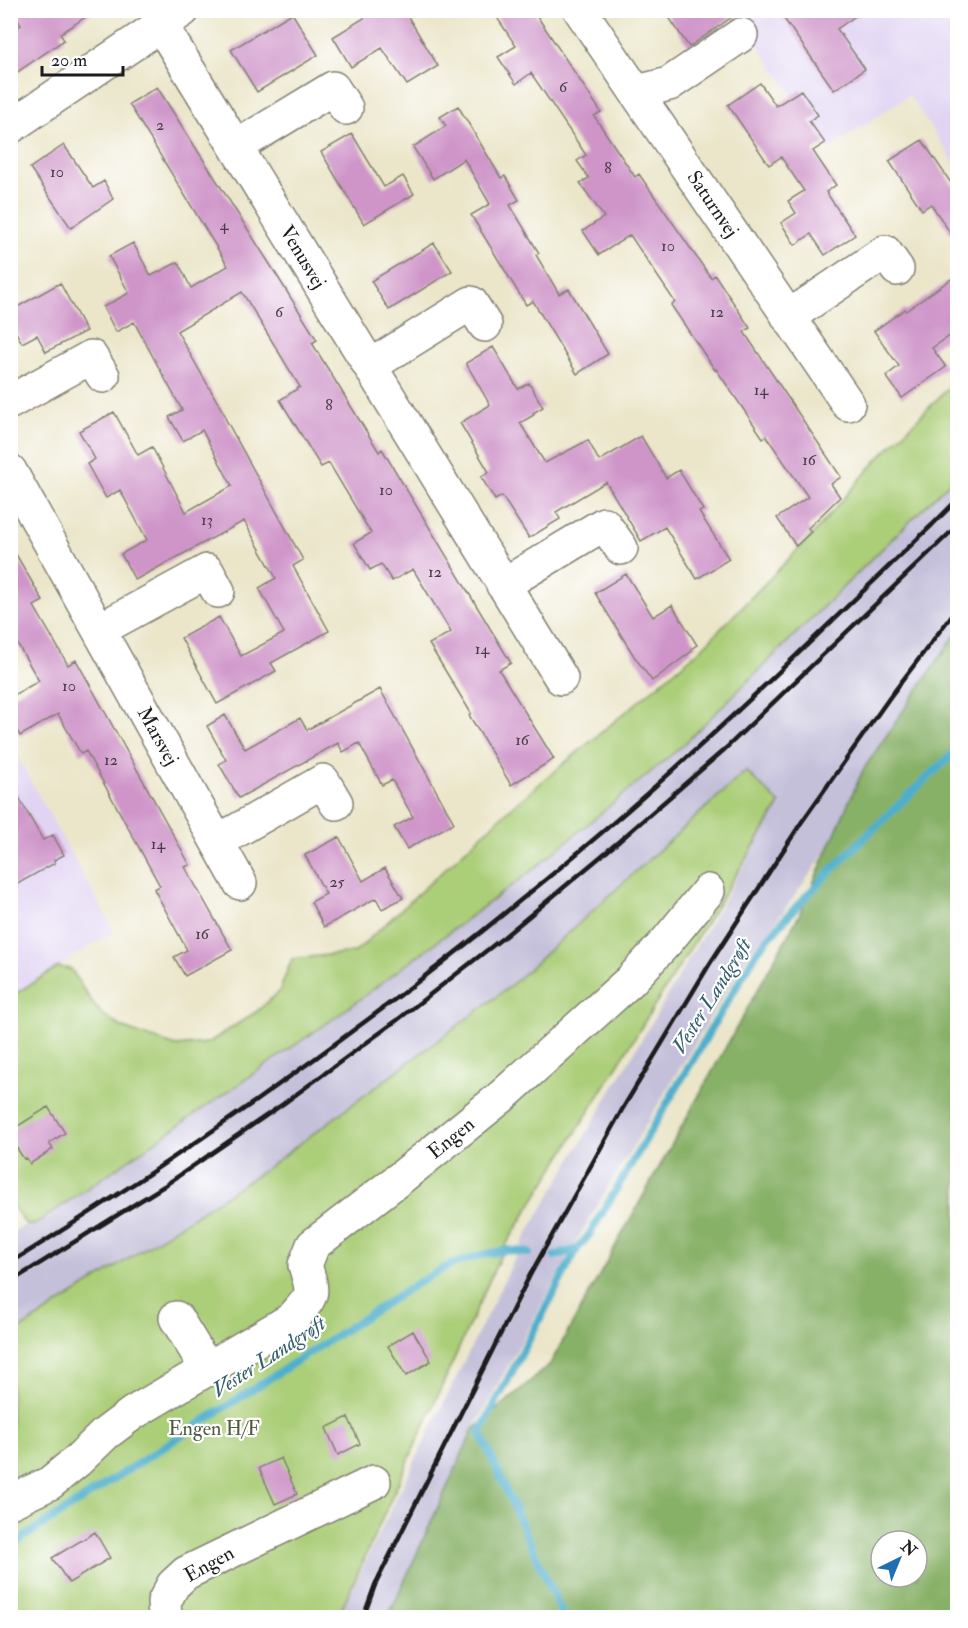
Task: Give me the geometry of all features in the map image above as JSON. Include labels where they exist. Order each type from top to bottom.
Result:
[{"type":"street","name":"Saturnvej","points":[[580,10],[848,404]]},
{"type":"street","points":[[10,128],[172,18]]},
{"type":"street","name":"Venusvej","points":[[172,18],[236,147],[561,678]]},
{"type":"street","points":[[637,92],[669,84],[741,35]]},
{"type":"street","points":[[236,147],[333,88],[346,108]]},
{"type":"street","points":[[788,317],[885,252],[897,269]]},
{"type":"street","points":[[370,366],[471,303],[485,325]]},
{"type":"street","points":[[10,402],[91,357],[103,376]]},
{"type":"street","name":"Marsvej","points":[[10,471],[240,883]]},
{"type":"street","points":[[503,585],[604,524],[621,548]]},
{"type":"street","points":[[99,630],[207,571],[218,591]]},
{"type":"street","points":[[217,842],[323,781],[336,803]]},
{"type":"street","name":"Engen","points":[[10,1502],[50,1483],[105,1434],[133,1413],[292,1319],[309,1299],[312,1288],[305,1265],[313,1245],[500,1098],[630,981],[708,891]]},
{"type":"street","points":[[176,1318],[208,1370]]},
{"type":"street","name":"Engen","points":[[165,1617],[164,1602],[173,1585],[186,1573],[374,1482]]},
{"type":"shaded area","points":[[741,11],[957,11],[957,167],[909,95],[829,149],[751,35],[756,32]]},
{"type":"shaded area","points":[[957,475],[957,632],[863,770],[828,849],[772,927],[750,951],[577,1240],[473,1430],[388,1617],[338,1617],[525,1238],[780,804],[746,772],[508,988],[262,1172],[11,1335],[11,1232],[34,1224],[336,1017],[530,872],[682,746]]},
{"type":"shaded area","points":[[17,756],[114,931],[11,997],[10,759]]},
{"type":"green space","points":[[957,379],[957,475],[682,746],[530,872],[336,1017],[34,1225],[26,1225],[11,1203],[10,997],[58,967],[71,969],[101,1013],[123,1028],[176,1046],[208,1043],[256,1012],[279,992],[292,959],[355,952],[513,806],[700,650],[813,534],[876,461]]},
{"type":"green space","points":[[957,632],[957,1617],[388,1617],[473,1430],[550,1364],[799,915],[863,770]]},
{"type":"green space","name":"Engen H/F","points":[[746,771],[780,804],[504,1248],[338,1617],[11,1618],[11,1335],[262,1172],[508,988]]},
{"type":"building","points":[[11,10],[96,10],[60,34],[64,40],[10,77],[10,32],[21,25]]},
{"type":"building","points":[[377,10],[404,10],[438,66],[407,85],[382,48],[351,67],[333,37]]},
{"type":"building","points":[[492,10],[533,10],[601,112],[594,116],[635,177],[639,174],[711,278],[715,275],[750,328],[744,332],[841,477],[831,484],[840,497],[808,528],[811,532],[796,546],[777,518],[808,497],[766,436],[763,438],[715,370],[671,305],[675,302],[630,235],[599,255],[583,231],[604,217],[580,183],[589,178],[577,161],[586,155],[531,73],[516,84],[498,57],[516,46]]},
{"type":"building","points":[[664,10],[742,10],[689,47]]},
{"type":"building","points":[[778,10],[864,10],[837,29],[865,69],[834,90]]},
{"type":"building","points":[[292,13],[318,55],[257,92],[231,50]]},
{"type":"building","points":[[760,83],[776,106],[801,90],[818,115],[809,121],[825,143],[813,151],[836,185],[826,192],[855,235],[825,255],[811,234],[795,245],[781,223],[796,213],[788,201],[804,191],[781,157],[769,165],[728,105]]},
{"type":"building","points":[[157,87],[317,340],[312,343],[379,452],[382,449],[511,663],[499,670],[554,759],[511,785],[429,644],[451,632],[413,569],[392,581],[381,564],[370,570],[354,543],[371,533],[329,463],[321,467],[280,400],[300,387],[242,292],[177,331],[303,560],[293,566],[329,631],[271,663],[276,671],[217,704],[181,638],[219,617],[241,656],[284,633],[259,588],[276,578],[244,521],[135,580],[121,554],[147,540],[120,490],[106,498],[87,464],[95,459],[79,431],[114,412],[138,455],[152,447],[186,512],[232,486],[202,430],[183,441],[169,417],[182,410],[134,322],[116,332],[103,307],[129,293],[109,256],[133,243],[151,276],[178,262],[191,288],[228,266],[129,104]]},
{"type":"building","points":[[458,106],[501,178],[505,176],[519,200],[510,205],[539,253],[536,255],[559,294],[569,289],[608,354],[577,374],[533,301],[526,305],[471,215],[490,204],[464,159],[433,179],[413,147],[446,126],[440,117]]},
{"type":"building","points":[[352,134],[384,187],[403,176],[414,194],[364,224],[321,152]]},
{"type":"building","points":[[922,140],[957,192],[957,243],[931,204],[922,210],[889,161]]},
{"type":"building","points":[[64,145],[93,188],[104,181],[113,199],[71,228],[30,168]]},
{"type":"building","points":[[434,243],[452,271],[389,310],[371,281]]},
{"type":"building","points":[[957,275],[957,331],[932,348],[946,367],[902,398],[886,376],[899,366],[874,331]]},
{"type":"building","points":[[60,283],[86,331],[46,352],[37,335],[22,343],[10,322],[10,311]]},
{"type":"building","points":[[493,347],[518,389],[529,383],[543,407],[520,423],[545,463],[588,440],[599,461],[641,436],[666,478],[679,470],[703,510],[699,512],[729,559],[697,579],[665,527],[641,541],[606,482],[556,512],[560,519],[529,538],[502,496],[495,500],[481,477],[489,472],[460,423],[490,405],[466,363]]},
{"type":"building","points":[[10,544],[43,601],[34,606],[68,665],[76,660],[190,865],[185,867],[232,950],[185,976],[174,957],[187,950],[154,889],[160,886],[86,751],[81,754],[58,714],[20,736],[10,720],[10,697],[39,681],[10,631]]},
{"type":"building","points":[[626,574],[653,617],[672,605],[697,645],[652,681],[595,593]]},
{"type":"building","points":[[380,689],[454,823],[407,849],[394,827],[413,817],[392,780],[382,785],[359,743],[343,752],[338,743],[239,798],[219,764],[226,760],[207,726],[225,715],[245,749],[300,718],[307,730]]},
{"type":"building","points":[[10,782],[43,840],[53,835],[64,855],[54,860],[55,863],[10,888]]},
{"type":"building","points":[[339,837],[363,881],[385,868],[403,898],[382,909],[376,898],[324,927],[311,902],[326,894],[305,855]]},
{"type":"building","points":[[48,1107],[65,1133],[49,1143],[53,1149],[30,1164],[10,1138],[10,1131]]},
{"type":"building","points":[[413,1331],[431,1361],[406,1376],[388,1346]]},
{"type":"building","points":[[348,1417],[360,1444],[338,1455],[326,1428]]},
{"type":"building","points":[[281,1458],[297,1494],[275,1504],[259,1468]]},
{"type":"building","points":[[95,1532],[110,1558],[69,1583],[52,1558]]},
{"type":"waterway","name":"Vester Landgrøft","points":[[554,1256],[577,1249],[589,1235],[758,950],[830,872],[958,749]]},
{"type":"waterway","points":[[564,1618],[480,1432],[577,1249]]},
{"type":"waterway","name":"Vester Landgrøft","points":[[10,1546],[416,1284],[450,1265],[481,1255],[507,1250],[529,1253]]},
{"type":"railway","points":[[10,1263],[165,1163],[316,1058],[390,1003],[535,888],[648,793],[731,718],[958,499]]},
{"type":"railway","points":[[10,1282],[164,1186],[283,1104],[396,1021],[504,937],[725,749],[958,525]]},
{"type":"railway","points":[[363,1618],[375,1585],[530,1275],[623,1108],[709,965],[801,823],[890,697],[958,607]]}]
